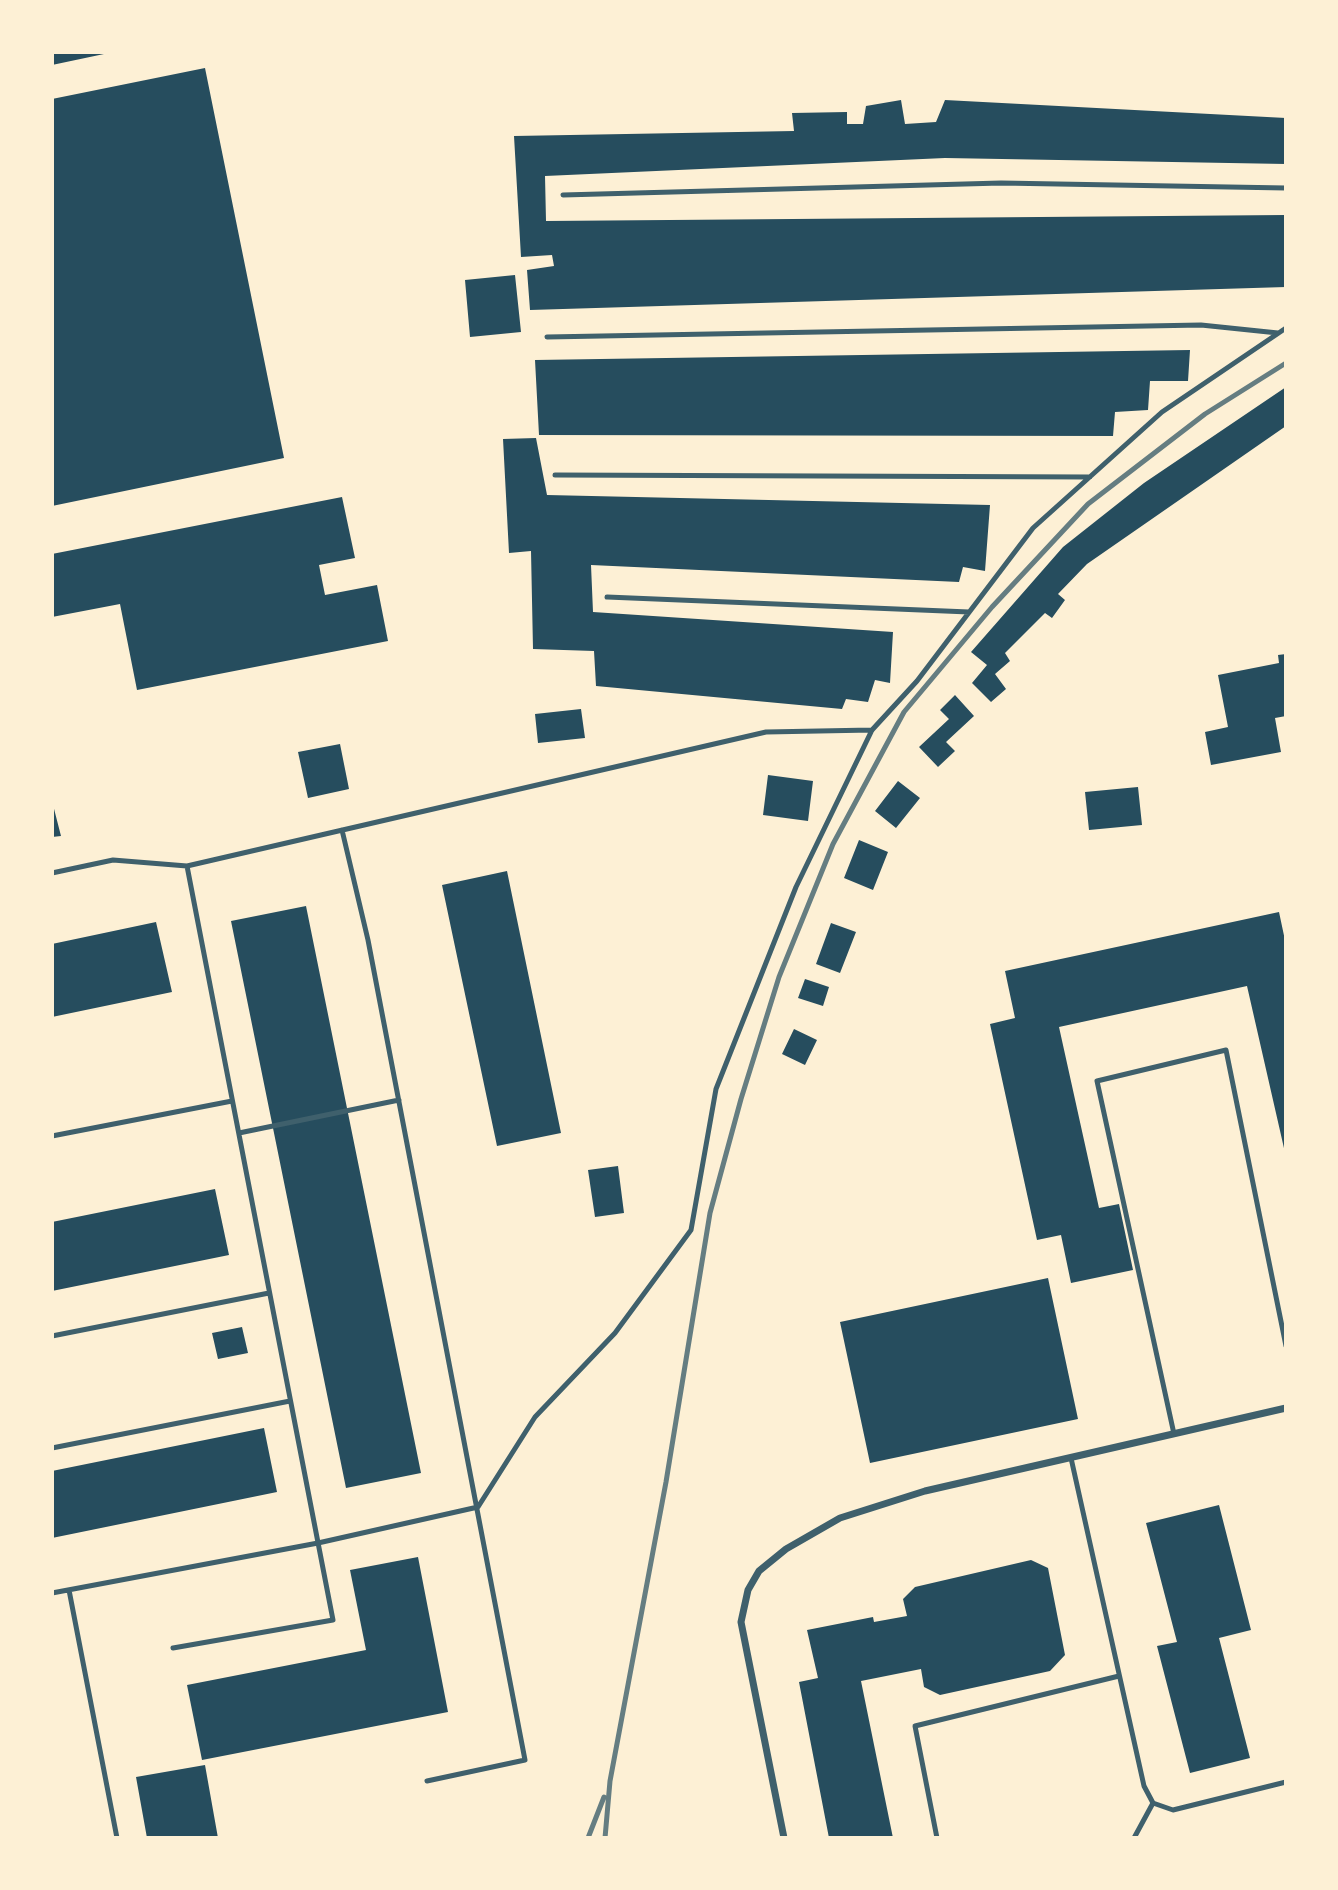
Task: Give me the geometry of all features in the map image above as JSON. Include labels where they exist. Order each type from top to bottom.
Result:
[{"type":"street","points":[[784,1838],[741,1622],[748,1590],[759,1572],[786,1549],[840,1518],[925,1491],[1286,1408]]},
{"type":"lane","points":[[563,195],[1001,183],[1286,188]]},
{"type":"lane","points":[[547,337],[1201,325],[1278,333]]},
{"type":"lane","points":[[52,1593],[318,1543],[478,1507],[535,1417],[615,1333],[691,1230],[716,1089],[796,887],[872,730],[917,681],[1032,528],[1163,412],[1286,328]]},
{"type":"lane","points":[[555,475],[1090,477]]},
{"type":"lane","points":[[607,597],[969,612]]},
{"type":"lane","points":[[52,873],[113,860],[187,866],[766,732],[872,730]]},
{"type":"lane","points":[[342,830],[368,940],[524,1760],[427,1781]]},
{"type":"lane","points":[[173,1648],[333,1620],[187,866]]},
{"type":"lane","points":[[1174,1434],[1097,1081],[1226,1050],[1286,1346]]},
{"type":"lane","points":[[239,1133],[399,1100]]},
{"type":"lane","points":[[52,1136],[232,1101]]},
{"type":"lane","points":[[52,1336],[269,1293]]},
{"type":"lane","points":[[52,1448],[290,1401]]},
{"type":"lane","points":[[1071,1458],[1143,1786],[1153,1803],[1173,1810],[1286,1782]]},
{"type":"lane","points":[[69,1590],[117,1838]]},
{"type":"lane","points":[[937,1838],[915,1726],[1119,1676]]},
{"type":"lane","points":[[1134,1838],[1153,1803]]},
{"type":"building","points":[[52,52],[104,52],[104,54],[52,65]]},
{"type":"building","points":[[205,68],[284,458],[52,506],[52,99]]},
{"type":"building","points":[[901,100],[905,124],[936,122],[945,100],[1286,118],[1286,164],[945,158],[545,176],[546,221],[1286,215],[1286,287],[530,310],[527,270],[554,266],[552,255],[521,257],[514,136],[794,131],[792,113],[847,112],[847,124],[863,124],[866,106]]},
{"type":"building","points":[[515,275],[521,332],[470,337],[465,280]]},
{"type":"building","points":[[1190,350],[1188,381],[1150,381],[1148,410],[1115,412],[1113,436],[539,435],[535,360]]},
{"type":"building","points":[[1286,387],[1286,426],[1087,564],[1058,594],[1065,600],[1052,618],[1045,613],[1005,653],[1010,661],[995,674],[1006,689],[991,702],[972,683],[987,665],[971,652],[1063,547],[1144,483]]},
{"type":"building","points":[[536,438],[547,495],[990,505],[985,571],[963,567],[959,582],[591,565],[593,612],[893,632],[890,683],[875,680],[868,702],[846,699],[842,709],[596,686],[594,651],[533,649],[531,551],[509,553],[503,439]]},
{"type":"building","points":[[342,497],[355,558],[319,565],[325,595],[377,585],[388,641],[137,690],[120,604],[52,617],[52,554]]},
{"type":"building","points":[[1286,654],[1286,716],[1275,718],[1281,752],[1211,765],[1205,732],[1228,727],[1218,675],[1279,663],[1278,655]]},
{"type":"building","points":[[955,695],[974,716],[946,742],[955,751],[938,767],[919,747],[949,719],[940,710]]},
{"type":"building","points":[[581,709],[585,738],[538,743],[535,714]]},
{"type":"building","points":[[340,744],[349,789],[308,798],[298,752]]},
{"type":"building","points":[[768,775],[813,781],[808,821],[763,815]]},
{"type":"building","points":[[898,781],[920,798],[896,828],[875,811]]},
{"type":"building","points":[[1138,787],[1142,825],[1089,830],[1085,792]]},
{"type":"building","points":[[52,801],[61,836],[52,837]]},
{"type":"building","points":[[859,840],[888,852],[873,890],[844,878]]},
{"type":"building","points":[[507,871],[561,1133],[497,1146],[442,885]]},
{"type":"building","points":[[306,906],[421,1473],[346,1488],[231,921]]},
{"type":"building","points":[[1279,912],[1286,945],[1286,1157],[1247,986],[1059,1027],[1099,1208],[1119,1204],[1133,1270],[1071,1283],[1061,1235],[1037,1240],[990,1024],[1015,1018],[1005,971]]},
{"type":"building","points":[[156,922],[172,992],[52,1017],[52,944]]},
{"type":"building","points":[[831,923],[856,932],[840,973],[816,964]]},
{"type":"building","points":[[805,979],[829,987],[823,1006],[798,998]]},
{"type":"building","points":[[794,1029],[817,1040],[805,1065],[782,1054]]},
{"type":"building","points":[[618,1166],[624,1213],[595,1217],[588,1170]]},
{"type":"building","points":[[215,1189],[229,1255],[52,1291],[52,1222]]},
{"type":"building","points":[[1048,1278],[1078,1419],[870,1463],[840,1322]]},
{"type":"building","points":[[242,1327],[248,1353],[218,1359],[212,1333]]},
{"type":"building","points":[[264,1428],[277,1492],[52,1538],[52,1471]]},
{"type":"building","points":[[1219,1505],[1251,1630],[1219,1638],[1250,1758],[1190,1773],[1157,1646],[1177,1642],[1146,1523]]},
{"type":"building","points":[[418,1557],[448,1712],[202,1760],[187,1685],[366,1650],[350,1570]]},
{"type":"building","points":[[1031,1560],[1048,1568],[1065,1655],[1050,1671],[940,1695],[924,1687],[921,1669],[861,1681],[893,1838],[829,1838],[799,1682],[818,1678],[807,1630],[873,1617],[874,1622],[907,1616],[903,1599],[915,1587]]},
{"type":"building","points":[[205,1765],[218,1838],[147,1838],[136,1777]]},
{"type":"railway","points":[[605,1838],[610,1781],[666,1482],[710,1213],[741,1099],[779,977],[833,844],[904,712],[992,607],[1088,504],[1205,414],[1286,363]]},
{"type":"railway","points":[[588,1838],[604,1797]]}]
